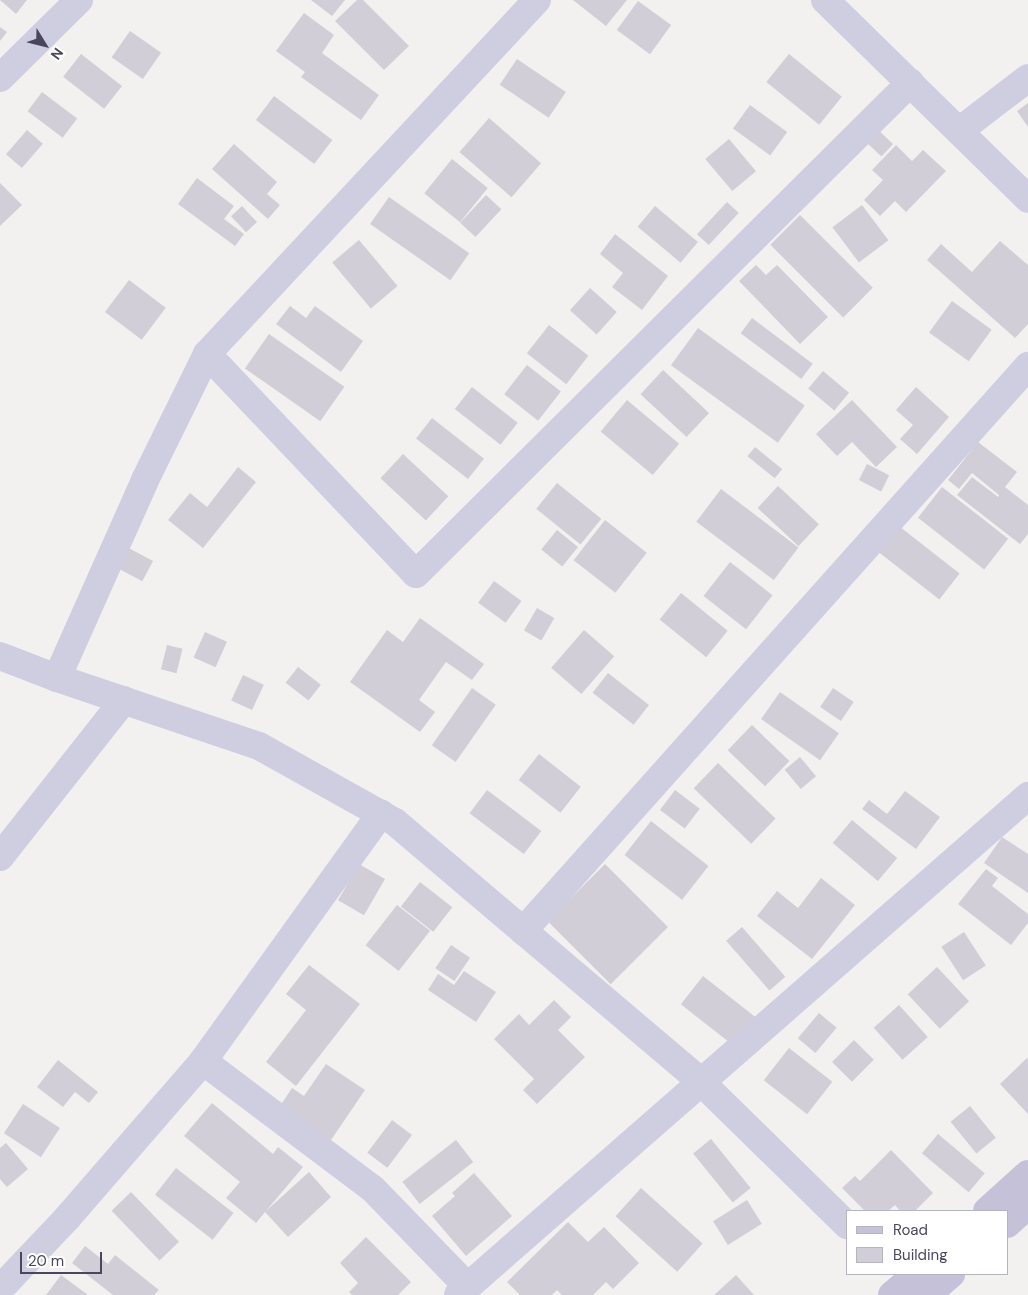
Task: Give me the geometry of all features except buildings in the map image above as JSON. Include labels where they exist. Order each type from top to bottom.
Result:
[{"type":"street","points":[[0,78],[79,0]]},
{"type":"street","points":[[57,678],[145,480],[208,354],[537,0]]},
{"type":"street","points":[[825,0],[1028,199]]},
{"type":"street","points":[[959,131],[1028,78]]},
{"type":"street","points":[[208,354],[416,574],[910,83]]},
{"type":"street","points":[[524,931],[1028,366]]},
{"type":"street","points":[[0,656],[57,678],[259,746],[396,822],[700,1081],[846,1224]]},
{"type":"street","points":[[0,857],[124,700]]},
{"type":"street","points":[[203,1061],[373,1189],[463,1291],[700,1081],[1028,796]]},
{"type":"street","points":[[0,1289],[68,1218],[203,1061],[381,813]]},
{"type":"street","points":[[988,1210],[1028,1174]]},
{"type":"street","points":[[1008,1223],[1028,1205]]},
{"type":"street","points":[[908,1284],[947,1275]]}]
